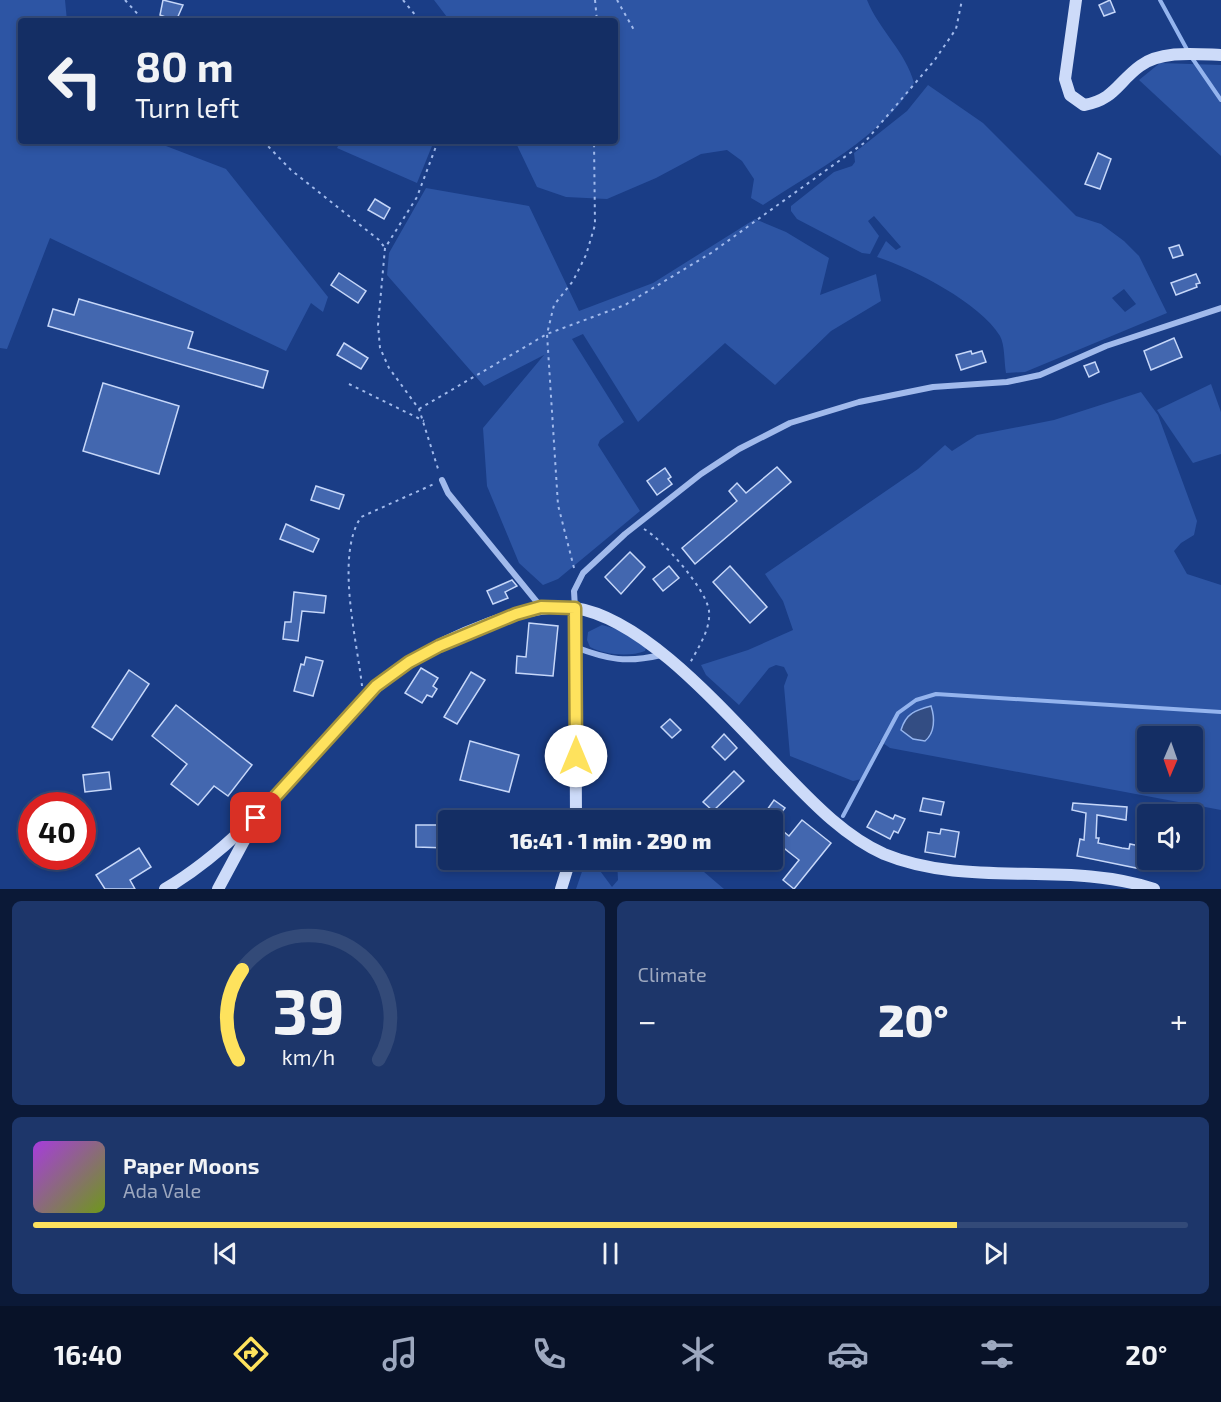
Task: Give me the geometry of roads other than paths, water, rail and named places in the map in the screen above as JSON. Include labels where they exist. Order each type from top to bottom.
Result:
[{"type":"street","points":[[1076,0],[1065,80],[1070,95],[1084,105],[1101,102],[1140,65],[1160,58],[1183,54],[1221,55]]},
{"type":"street","points":[[576,810],[574,591],[583,573],[636,526],[701,474],[739,449],[790,423],[859,402],[933,387],[1007,381],[1040,375],[1106,346],[1221,308]]},
{"type":"street","points":[[442,480],[448,493],[541,607]]},
{"type":"street","points":[[165,889],[256,818],[376,686],[409,662],[439,646],[516,614],[541,607],[575,608],[613,621],[662,655],[684,673],[808,797],[852,834],[884,854],[907,863],[975,875],[1097,877],[1154,889]]},
{"type":"street","points":[[575,648],[618,661],[662,655]]},
{"type":"street","points":[[218,889],[256,818]]},
{"type":"street","points":[[561,889],[567,870]]},
{"type":"waterway","points":[[1160,0],[1190,55],[1221,100]]},
{"type":"waterway","points":[[843,816],[898,713],[916,700],[936,694],[1221,712]]}]
